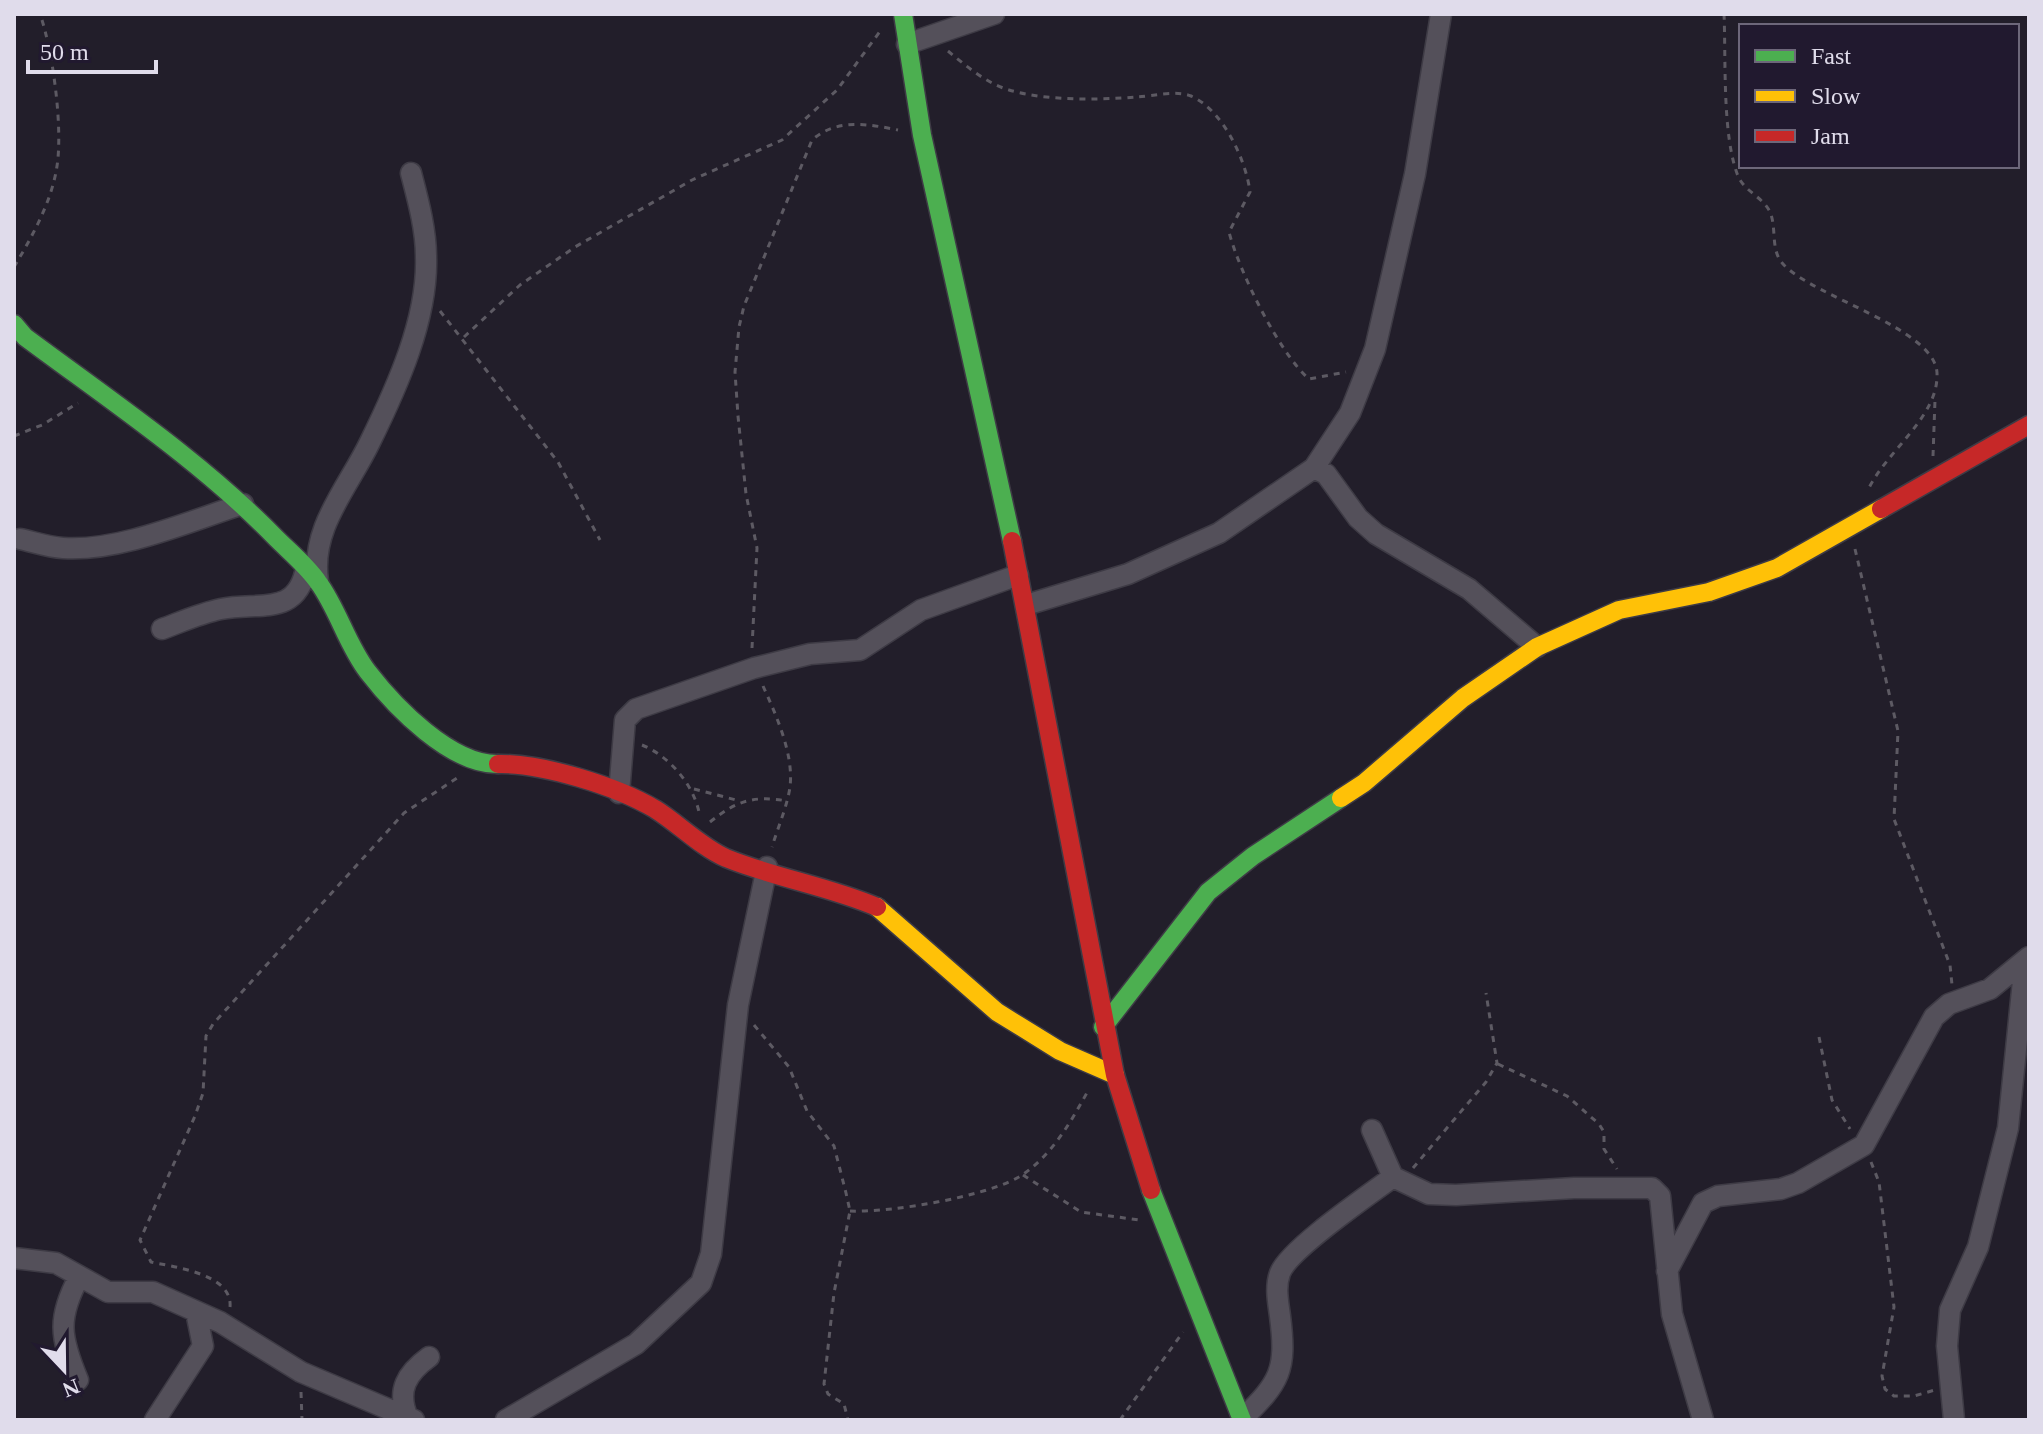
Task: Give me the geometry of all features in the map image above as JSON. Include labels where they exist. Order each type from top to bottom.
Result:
[{"type":"street","points":[[903,14],[922,135],[1026,605],[1072,841],[1103,1027],[1107,1072],[1159,1220],[1242,1419],[1273,1389],[1279,1375],[1283,1336],[1277,1290],[1281,1270],[1294,1253],[1397,1180]]},
{"type":"street","points":[[907,44],[994,14]]},
{"type":"street","points":[[1026,605],[1128,574],[1219,533],[1314,468],[1350,413],[1369,366],[1415,174],[1441,14]]},
{"type":"street","points":[[162,629],[219,609],[277,605],[312,575],[316,548],[337,499],[370,444],[391,396],[424,294],[426,256],[411,173]]},
{"type":"street","points":[[14,324],[25,337],[243,504],[312,575],[355,652],[388,695],[450,751],[486,764],[526,763],[619,793],[697,832],[724,857],[767,867],[840,891],[881,909],[997,1012],[1060,1051],[1107,1072]]},
{"type":"street","points":[[1103,1027],[1208,892],[1253,856],[1364,783],[1463,698],[1537,647],[1619,610],[1742,583],[1850,527],[2029,425]]},
{"type":"street","points":[[1314,468],[1326,474],[1358,518],[1376,534],[1469,589],[1537,647]]},
{"type":"street","points":[[20,539],[62,548],[90,547],[165,530],[243,504]]},
{"type":"street","points":[[619,793],[625,720],[636,709],[754,668],[810,654],[860,650],[921,610],[1018,575]]},
{"type":"street","points":[[506,1420],[636,1344],[701,1283],[711,1254],[738,1005],[767,867]]},
{"type":"street","points":[[1666,1275],[1703,1203],[1718,1196],[1781,1189],[1798,1183],[1864,1145],[1934,1017],[1949,1004],[1990,989],[2027,959]]},
{"type":"street","points":[[1954,1420],[1947,1346],[1950,1310],[1978,1247],[2008,1128],[2027,959]]},
{"type":"street","points":[[1372,1130],[1397,1180],[1429,1194],[1652,1188],[1660,1196],[1672,1314],[1703,1420]]},
{"type":"street","points":[[14,1258],[56,1263],[108,1292],[153,1292],[220,1322],[301,1372],[411,1419]]},
{"type":"street","points":[[78,1380],[63,1338],[63,1315],[79,1277]]},
{"type":"street","points":[[155,1420],[203,1346],[196,1312]]},
{"type":"street","points":[[411,1419],[403,1397],[405,1382],[413,1369],[429,1357]]},
{"type":"path","points":[[14,267],[37,226],[58,162],[52,59],[40,14]]},
{"type":"path","points":[[1724,14],[1732,156],[1739,179],[1770,212],[1777,253],[1783,264],[1809,284],[1917,341],[1932,356],[1938,369],[1931,482]]},
{"type":"path","points":[[464,337],[520,285],[575,247],[692,180],[782,140],[837,90],[884,26]]},
{"type":"path","points":[[929,36],[974,72],[1008,90],[1075,97],[1189,95],[1204,105],[1217,119],[1244,166],[1250,192],[1229,232],[1241,268],[1288,356],[1309,379],[1369,366]]},
{"type":"path","points":[[767,867],[787,801],[790,766],[774,707],[754,668],[751,645],[757,548],[746,494],[735,372],[744,306],[812,140],[822,131],[857,123],[922,135]]},
{"type":"path","points":[[424,294],[464,337],[558,462],[600,540]]},
{"type":"path","points":[[14,436],[42,425],[98,390]]},
{"type":"path","points":[[1866,493],[1898,444],[1929,410],[1935,396]]},
{"type":"path","points":[[1850,527],[1898,731],[1894,819],[1950,965],[1949,1004]]},
{"type":"path","points":[[623,737],[654,750],[692,789],[740,801],[763,797],[787,801]]},
{"type":"path","points":[[220,1322],[231,1301],[213,1279],[151,1262],[140,1240],[203,1093],[206,1036],[279,949],[404,813],[423,798],[486,764]]},
{"type":"path","points":[[692,789],[697,832],[740,801]]},
{"type":"path","points":[[1397,1180],[1486,1082],[1497,1063],[1486,993]]},
{"type":"path","points":[[738,1005],[789,1067],[807,1111],[834,1146],[850,1211],[834,1293],[824,1384],[828,1394],[844,1404],[848,1420]]},
{"type":"path","points":[[1819,1037],[1832,1100],[1841,1118],[1864,1145],[1879,1182],[1894,1307],[1882,1376],[1885,1389],[1894,1396],[1914,1396],[1950,1386]]},
{"type":"path","points":[[1497,1063],[1567,1096],[1599,1124],[1604,1132],[1604,1149],[1618,1171]]},
{"type":"path","points":[[850,1211],[873,1211],[941,1200],[984,1190],[1023,1175],[1058,1140],[1107,1072]]},
{"type":"path","points":[[1023,1175],[1081,1212],[1124,1220],[1159,1220]]},
{"type":"path","points":[[1120,1420],[1198,1311]]},
{"type":"path","points":[[301,1372],[302,1420]]},
{"type":"traffic: fast","points":[[903,14],[922,135],[1012,541]]},
{"type":"traffic: fast","points":[[14,324],[25,337],[186,457],[298,559],[325,593],[368,672],[409,717],[443,745],[480,762],[498,764]]},
{"type":"traffic: fast","points":[[1103,1027],[1208,892],[1253,856],[1341,798]]},
{"type":"traffic: fast","points":[[1151,1190],[1242,1420]]},
{"type":"traffic: slow","points":[[1341,798],[1364,783],[1463,698],[1537,647],[1619,610],[1709,592],[1777,568],[1881,509]]},
{"type":"traffic: slow","points":[[877,907],[997,1012],[1060,1051],[1115,1075]]},
{"type":"traffic: jam","points":[[1881,509],[2029,425]]},
{"type":"traffic: jam","points":[[1012,541],[1115,1075],[1151,1190]]},
{"type":"traffic: jam","points":[[498,764],[536,767],[600,784],[655,809],[726,858],[877,907]]}]
